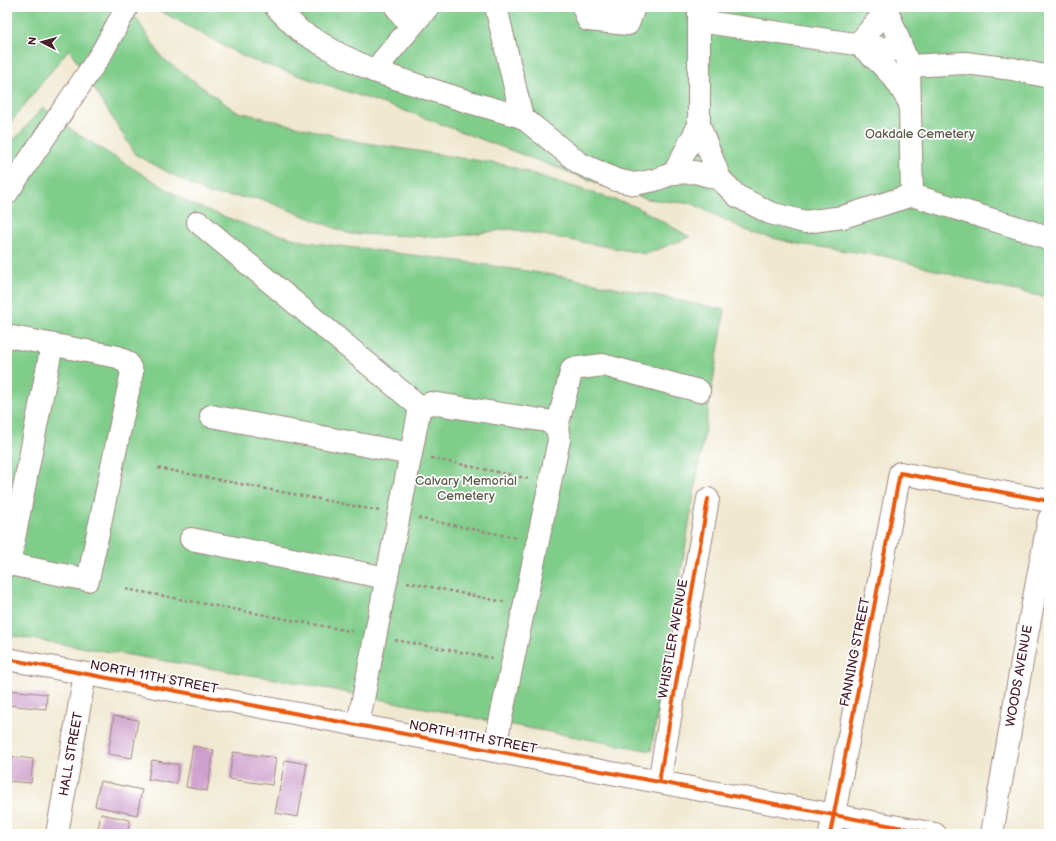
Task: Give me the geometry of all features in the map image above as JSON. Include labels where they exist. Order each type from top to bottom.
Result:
[{"type":"street","points":[[278,7],[300,32],[337,53],[374,71],[469,102],[522,117],[579,163],[616,180],[635,184],[655,180],[674,173],[695,172],[720,179]]},
{"type":"street","points":[[396,7],[411,27]]},
{"type":"street","points":[[374,71],[428,7]]},
{"type":"street","points":[[496,7],[522,117]]},
{"type":"street","points":[[583,7],[588,20],[628,24],[634,7]]},
{"type":"street","points":[[858,44],[887,8]]},
{"type":"street","points":[[887,8],[906,59],[910,102],[912,195]]},
{"type":"street","points":[[10,183],[47,135],[101,54],[124,11]]},
{"type":"street","points":[[1049,77],[1013,69],[965,63],[906,59],[858,44],[699,14],[699,126],[720,179],[737,196],[770,213],[805,222],[843,217],[912,195],[1032,232],[1049,240]]},
{"type":"street","points":[[858,44],[882,65],[895,80],[910,102]]},
{"type":"street","points":[[674,173],[699,126]]},
{"type":"street","points":[[198,222],[420,407]]},
{"type":"street","points":[[7,336],[118,357],[128,362],[132,372],[88,580],[9,564],[52,345]]},
{"type":"street","points":[[494,751],[559,440],[557,427],[572,369],[603,366],[699,391]]},
{"type":"street","points":[[420,407],[431,403],[547,421],[557,427]]},
{"type":"street","points":[[358,725],[420,407]]},
{"type":"street","points":[[211,416],[411,454]]},
{"type":"street","name":"FANNING STREET","points":[[832,824],[900,473],[1049,501]]},
{"type":"street","name":"WHISTLER AVENUE","points":[[659,782],[708,500]]},
{"type":"street","name":"WOODS AVENUE","points":[[992,834],[1022,656],[1049,519]]},
{"type":"street","points":[[191,539],[387,578]]},
{"type":"street","name":"NORTH 11TH STREET","points":[[7,659],[659,782],[832,824],[935,834]]},
{"type":"street","name":"HALL STREET","points":[[57,834],[85,674]]},
{"type":"path","points":[[411,454],[550,483]]},
{"type":"path","points":[[158,468],[538,542]]},
{"type":"path","points":[[387,578],[524,606]]},
{"type":"path","points":[[126,589],[513,662]]},
{"type":"green space","points":[[7,7],[129,7],[162,58],[235,111],[360,142],[506,165],[637,207],[690,237],[646,254],[510,229],[449,237],[350,234],[261,199],[209,194],[136,155],[69,49],[7,127]]},
{"type":"green space","name":"Oakdale Cemetery","points":[[153,7],[1049,7],[1049,298],[993,286],[884,256],[798,244],[752,233],[693,204],[647,199],[587,179],[414,114],[246,58]]},
{"type":"green space","name":"Calvary Memorial Cemetery","points":[[43,107],[79,135],[189,203],[252,227],[307,242],[453,260],[566,277],[725,310],[651,751],[294,682],[7,635],[7,145],[18,136]]},
{"type":"building","points":[[7,690],[47,694],[46,709],[7,705]]},
{"type":"building","points":[[114,716],[138,720],[132,758],[108,754]]},
{"type":"building","points":[[193,746],[214,750],[207,791],[186,787]]},
{"type":"building","points":[[233,752],[276,758],[272,785],[229,779]]},
{"type":"building","points":[[7,756],[33,759],[31,783],[7,781]]},
{"type":"building","points":[[152,760],[179,765],[176,784],[148,779]]},
{"type":"building","points":[[285,760],[307,764],[298,817],[275,813]]},
{"type":"building","points":[[100,781],[142,790],[137,815],[95,806]]},
{"type":"building","points":[[101,814],[130,820],[127,834],[97,834]]},
{"type":"cycle path","points":[[830,834],[900,473],[1049,501]]},
{"type":"cycle path","points":[[659,782],[708,499]]},
{"type":"cycle path","points":[[7,659],[935,834]]}]
